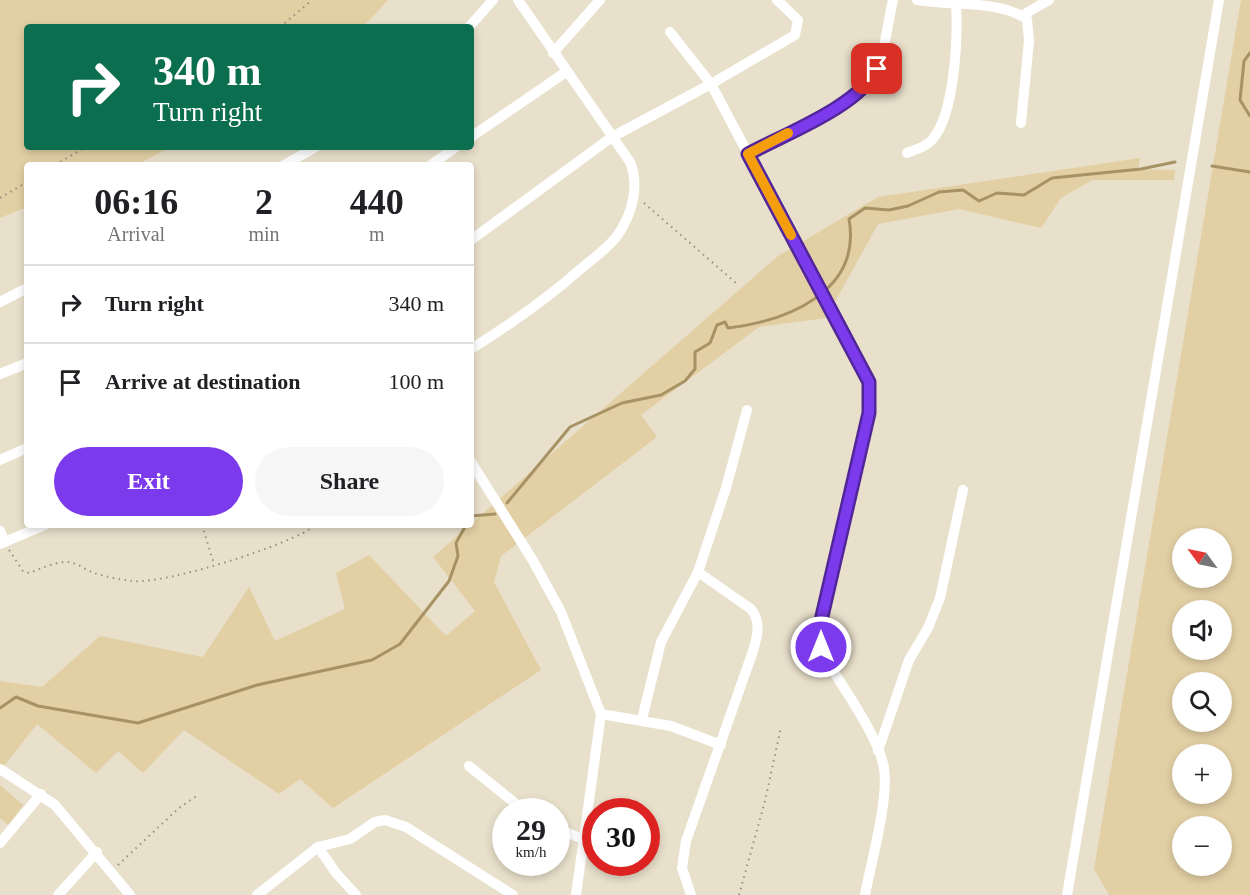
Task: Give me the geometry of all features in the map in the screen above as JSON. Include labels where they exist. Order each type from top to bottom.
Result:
[{"type":"street","points":[[472,24],[493,0]]},
{"type":"street","points":[[474,347],[548,297],[607,247],[627,219],[633,197],[634,172],[612,136],[518,0]]},
{"type":"street","points":[[554,53],[600,0]]},
{"type":"street","points":[[474,238],[612,136],[711,84],[795,35],[798,20],[777,0]]},
{"type":"street","points":[[748,154],[839,106],[864,89],[877,69],[893,0]]},
{"type":"street","points":[[917,0],[956,3],[977,1],[1000,4],[1023,15],[1030,27],[1021,123]]},
{"type":"street","points":[[1023,15],[1049,0]]},
{"type":"street","points":[[1067,895],[1219,0]]},
{"type":"street","points":[[907,153],[932,140],[944,118],[957,51],[956,3]]},
{"type":"street","points":[[670,32],[711,84],[865,370],[871,400],[821,618],[821,647],[878,751],[884,770],[884,789],[865,895]]},
{"type":"street","points":[[474,134],[566,72]]},
{"type":"street","points":[[289,162],[311,150]]},
{"type":"street","points":[[435,162],[452,150]]},
{"type":"street","points":[[0,302],[24,290]]},
{"type":"street","points":[[0,374],[24,364]]},
{"type":"street","points":[[642,719],[661,642],[698,572],[726,488],[747,410]]},
{"type":"street","points":[[0,460],[24,449]]},
{"type":"street","points":[[474,467],[532,559],[561,612],[602,714],[591,798]]},
{"type":"street","points":[[878,751],[909,660],[931,621],[940,598],[963,490]]},
{"type":"street","points":[[0,531],[2,543],[38,528]]},
{"type":"street","points":[[691,895],[682,868],[682,856],[757,638],[757,617],[751,609],[698,572]]},
{"type":"street","points":[[602,714],[642,719],[690,731],[721,744]]},
{"type":"street","points":[[469,766],[509,798]]},
{"type":"street","points":[[0,769],[41,794],[55,806],[97,852],[130,895]]},
{"type":"street","points":[[0,843],[41,794]]},
{"type":"street","points":[[257,895],[318,847],[350,840],[375,822],[392,820],[513,895]]},
{"type":"street","points":[[318,847],[336,873],[356,895]]},
{"type":"street","points":[[58,895],[97,852]]},
{"type":"street","points":[[576,895],[582,858]]},
{"type":"path","points":[[284,24],[312,0]]},
{"type":"path","points":[[60,162],[81,150]]},
{"type":"path","points":[[0,198],[24,184]]},
{"type":"path","points":[[633,197],[650,206],[669,227],[736,283]]},
{"type":"path","points":[[203,528],[214,564]]},
{"type":"path","points":[[2,543],[23,571],[29,573],[50,565],[69,562],[95,573],[137,581],[169,578],[279,545],[312,528]]},
{"type":"path","points":[[739,895],[765,801],[781,727]]},
{"type":"path","points":[[112,871],[179,808],[198,795]]},
{"type":"shaded area","points":[[0,0],[388,0],[364,24],[24,24],[24,150],[164,150],[142,162],[24,162],[24,208],[0,218]]},
{"type":"shaded area","points":[[1241,0],[1250,0],[1250,895],[1109,895],[1094,869]]},
{"type":"shaded area","points":[[1140,158],[1138,169],[1175,170],[1174,180],[1092,180],[1061,198],[1041,228],[959,209],[878,224],[826,318],[759,327],[641,415],[657,437],[501,556],[494,582],[541,670],[333,808],[300,779],[279,794],[184,730],[143,773],[118,751],[96,773],[37,724],[0,771],[0,681],[42,687],[100,636],[203,657],[249,587],[275,641],[345,609],[336,573],[369,555],[446,636],[475,611],[433,557],[466,528],[474,528],[474,521],[778,256],[878,197]]},
{"type":"shaded area","points":[[0,785],[23,805],[8,825],[0,818]]},
{"type":"waterway","points":[[1250,53],[1244,61],[1240,100],[1250,116]]},
{"type":"waterway","points":[[507,503],[570,427],[622,403],[661,395],[685,381],[695,369],[695,352],[710,343],[717,325],[725,322],[728,328],[774,318],[816,298],[832,283],[844,265],[850,244],[849,219],[865,208],[889,210],[908,206],[939,192],[963,190],[979,201],[997,193],[1024,195],[1052,178],[1141,169],[1175,162]]},
{"type":"waterway","points":[[1212,166],[1250,172]]},
{"type":"waterway","points":[[474,516],[495,514]]},
{"type":"waterway","points":[[0,708],[16,697],[38,706],[138,723],[257,685],[372,660],[400,644],[449,581],[458,556],[456,543],[464,528]]},
{"type":"slow traffic","points":[[788,133],[748,154],[791,235]]},
{"type":"route","points":[[821,647],[820,625],[869,413],[871,400],[869,382],[865,370],[748,154],[854,97],[871,81],[877,69]]}]
